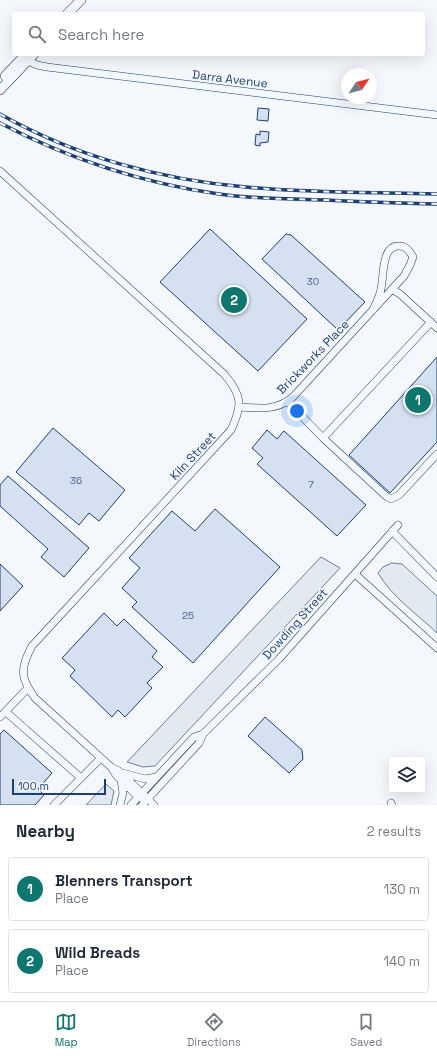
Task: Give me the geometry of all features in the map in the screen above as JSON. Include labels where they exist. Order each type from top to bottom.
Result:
[{"type":"main road","points":[[70,12],[81,0]]},
{"type":"main road","points":[[0,81],[27,57]]},
{"type":"main road","points":[[0,90],[27,57]]},
{"type":"street","name":"Darra Avenue","points":[[27,57],[47,67],[437,115]]},
{"type":"street","points":[[0,172],[224,374],[234,386],[238,395],[240,407]]},
{"type":"street","name":"Brickworks Place","points":[[240,407],[268,408],[278,406],[287,401],[373,310],[407,271],[412,257],[408,248],[395,246],[389,250],[386,257],[381,290],[373,310]]},
{"type":"street","points":[[392,289],[400,294],[437,328]]},
{"type":"street","points":[[323,438],[431,322]]},
{"type":"street","points":[[287,401],[323,438],[391,499],[399,495],[437,454]]},
{"type":"street","name":"Kiln Street","points":[[154,805],[140,795],[35,698],[28,688],[23,672],[24,660],[32,646],[232,430],[240,407]]},
{"type":"street","name":"Dowding Street","points":[[142,805],[199,743],[203,734],[279,658],[398,525]]},
{"type":"street","points":[[392,531],[437,577]]},
{"type":"street","points":[[355,574],[437,648]]},
{"type":"street","points":[[28,688],[3,714],[80,778]]},
{"type":"street","name":"Dowding Street","points":[[131,805],[194,737],[203,734]]},
{"type":"street","points":[[54,805],[101,758]]},
{"type":"street","points":[[120,805],[123,793],[121,777],[145,779],[156,777]]},
{"type":"shaded area","points":[[321,557],[340,568],[155,766],[143,767],[127,762]]},
{"type":"shaded area","points":[[392,563],[402,564],[437,596],[437,633],[390,590],[378,573],[383,567]]},
{"type":"shaded area","points":[[106,784],[114,791],[111,805],[86,805]]},
{"type":"building","points":[[258,108],[269,109],[268,121],[257,120]]},
{"type":"building","points":[[260,131],[269,132],[268,142],[260,143],[260,146],[255,145],[256,134],[260,135]]},
{"type":"building","points":[[210,229],[307,319],[258,371],[160,282]]},
{"type":"building","points":[[286,234],[291,235],[365,302],[338,330],[262,259]]},
{"type":"building","points":[[437,357],[437,442],[390,493],[349,455]]},
{"type":"building","points":[[53,428],[125,490],[99,521],[89,513],[79,525],[16,472]]},
{"type":"building","points":[[267,430],[277,439],[284,431],[366,505],[337,536],[257,464],[263,458],[252,448]]},
{"type":"building","points":[[8,476],[89,548],[64,577],[41,557],[48,549],[0,506],[0,485]]},
{"type":"building","points":[[215,509],[280,567],[193,663],[132,607],[137,602],[122,588],[140,568],[129,558],[172,511],[195,531]]},
{"type":"building","points":[[0,564],[23,586],[0,611]]},
{"type":"building","points":[[104,613],[117,626],[124,619],[157,651],[152,657],[163,667],[147,683],[152,688],[125,717],[118,710],[112,717],[70,676],[75,670],[62,658]]},
{"type":"building","points":[[265,717],[302,750],[303,759],[289,773],[248,736]]},
{"type":"building","points":[[4,730],[52,773],[38,789],[44,795],[35,805],[0,805],[0,734]]},
{"type":"railway","points":[[0,114],[28,129],[88,154],[119,164],[182,179],[214,184],[270,189],[437,194]]},
{"type":"railway","points":[[0,123],[52,148],[106,168],[190,189],[232,196],[258,198],[437,204]]},
{"type":"place","name":"Wild Breads","points":[[234,300]]},
{"type":"place","name":"Blenners Transport","points":[[418,400]]}]
